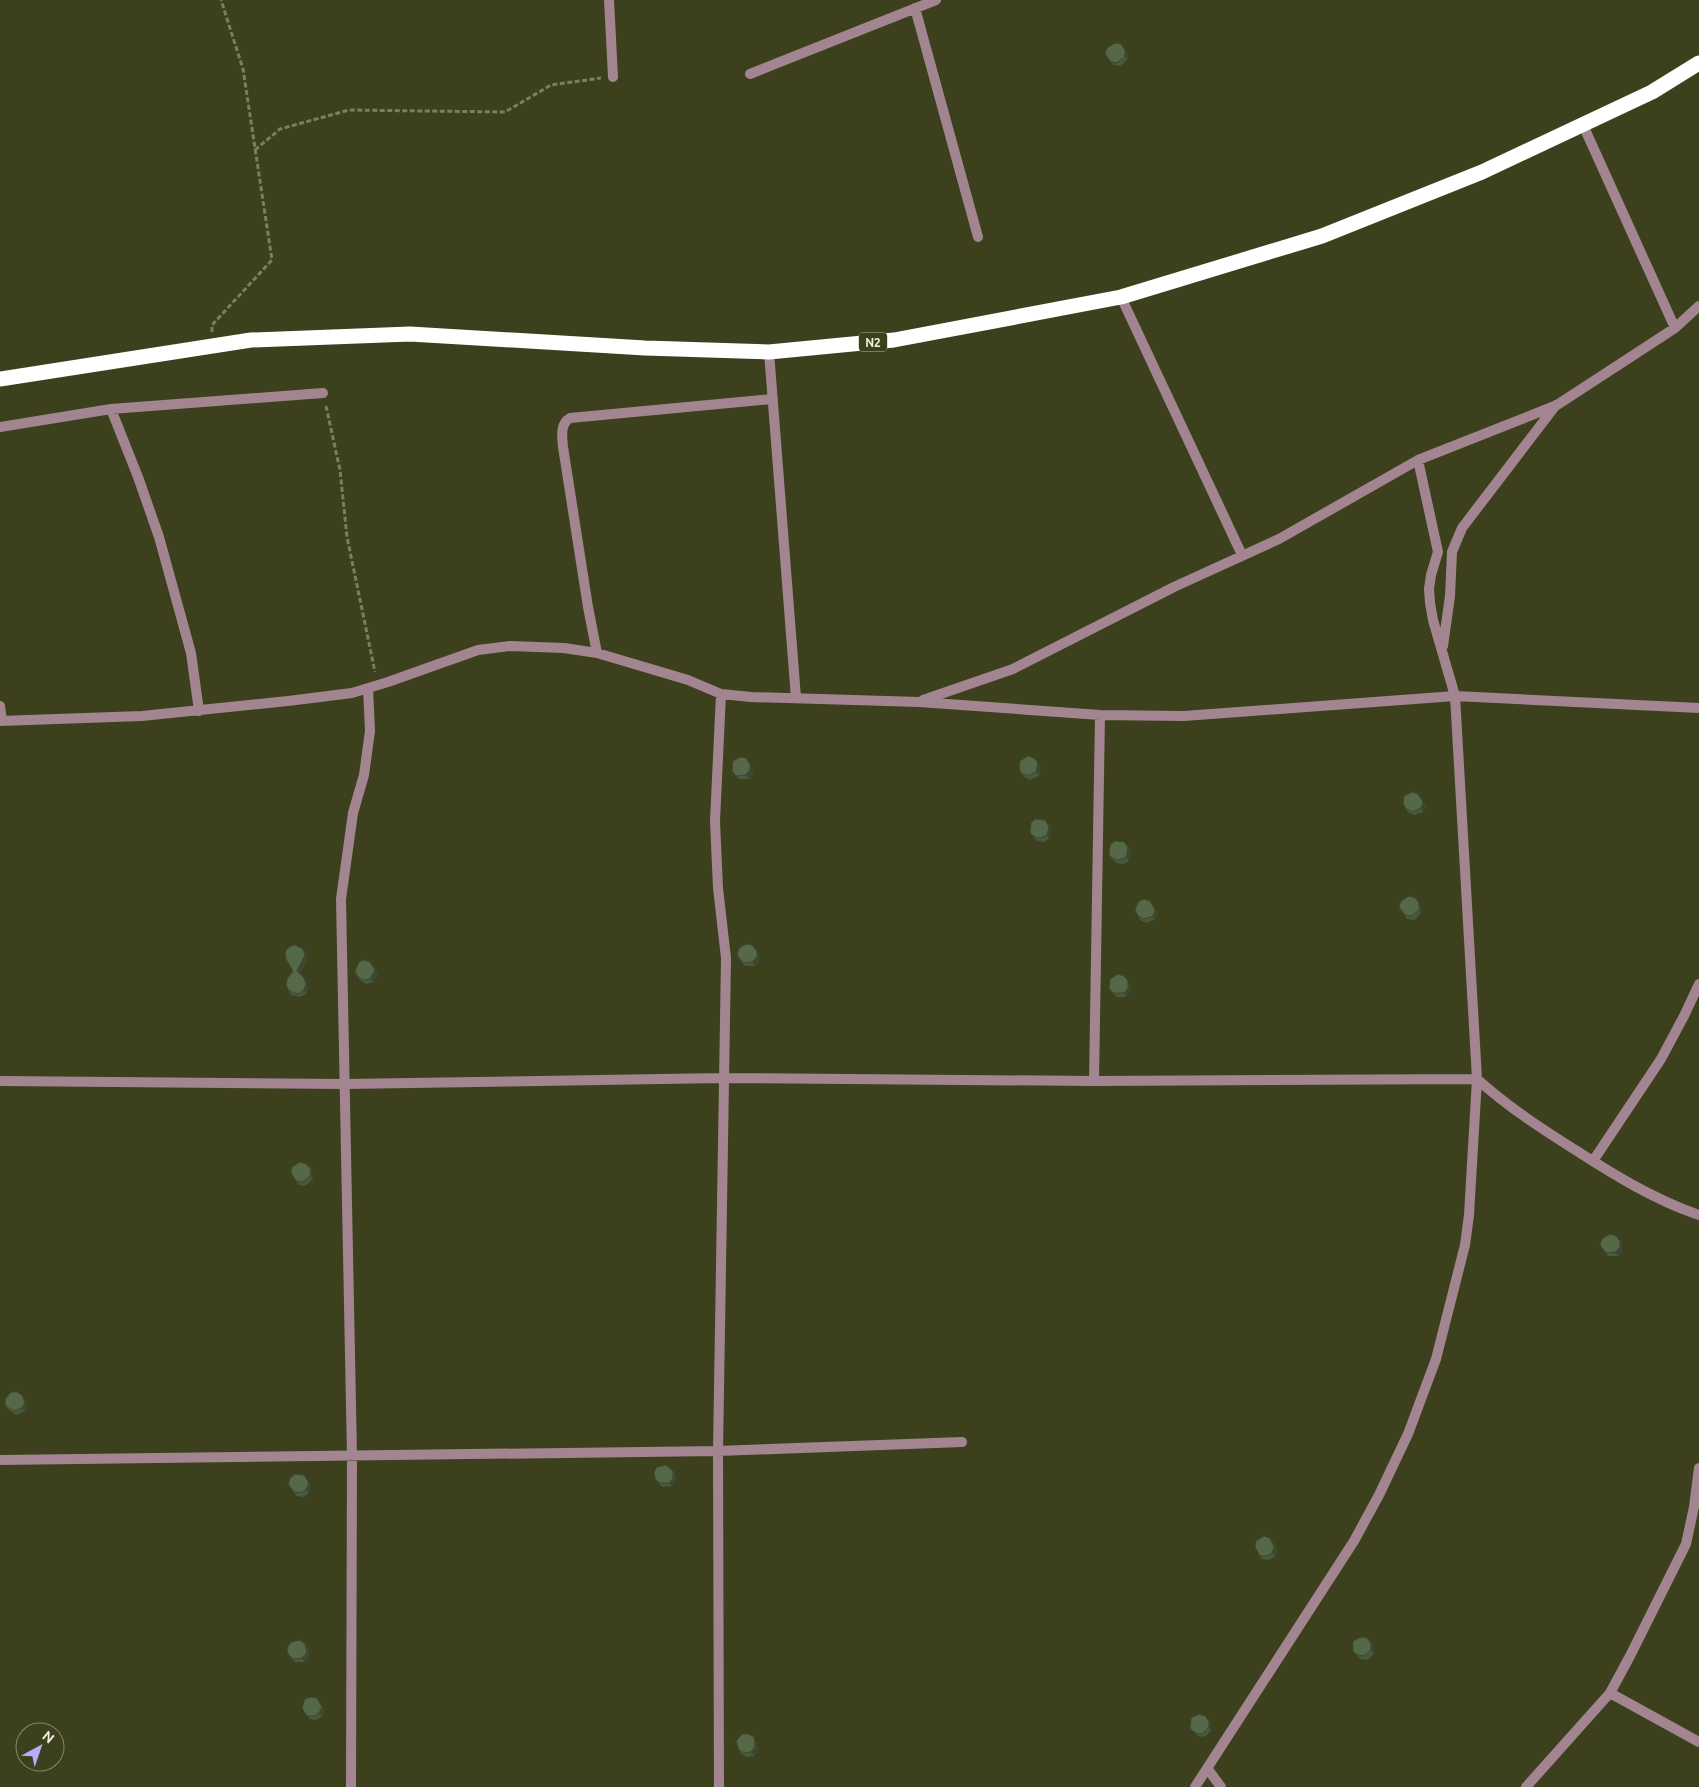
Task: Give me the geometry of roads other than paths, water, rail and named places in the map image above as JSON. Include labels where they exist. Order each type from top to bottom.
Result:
[{"type":"highway","name":"N2","points":[[0,379],[251,340],[410,334],[644,348],[769,352],[894,340],[1121,297],[1322,236],[1482,172],[1652,92],[1699,63]]},
{"type":"street","points":[[609,0],[613,76]]},
{"type":"street","points":[[750,74],[936,0]]},
{"type":"street","points":[[915,8],[978,236]]},
{"type":"street","points":[[1583,125],[1675,328]]},
{"type":"street","points":[[1121,297],[1242,555]]},
{"type":"street","points":[[919,702],[1013,669],[1174,587],[1279,539],[1418,460],[1556,405],[1675,328],[1699,306]]},
{"type":"street","points":[[769,352],[796,698]]},
{"type":"street","points":[[0,427],[111,409],[323,393]]},
{"type":"street","points":[[597,652],[588,607],[563,447],[562,427],[564,422],[570,418],[773,399]]},
{"type":"street","points":[[1443,650],[1450,603],[1452,552],[1462,528],[1556,405]]},
{"type":"street","points":[[111,409],[159,537],[191,653],[199,711]]},
{"type":"street","points":[[1195,1787],[1354,1541],[1379,1494],[1408,1434],[1436,1359],[1465,1245],[1469,1216],[1477,1079],[1456,696],[1433,620],[1429,588],[1438,552],[1418,460]]},
{"type":"street","points":[[1438,552],[1452,552]]},
{"type":"street","points":[[0,706],[1,721],[142,716],[199,711],[343,694],[373,687],[478,650],[510,646],[564,648],[597,652],[688,680],[721,694],[919,702],[1100,715],[1184,716],[1456,696],[1699,708]]},
{"type":"street","points":[[351,1787],[352,1456],[341,900],[353,813],[364,775],[373,687]]},
{"type":"street","points":[[719,1787],[718,1451],[726,958],[718,888],[715,821],[721,694]]},
{"type":"street","points":[[1094,1080],[1100,715]]},
{"type":"street","points":[[1593,1161],[1661,1059],[1699,984]]},
{"type":"street","points":[[0,1081],[345,1084],[723,1078],[1094,1080],[1477,1079],[1501,1100],[1593,1161],[1636,1187],[1668,1203],[1699,1215]]},
{"type":"street","points":[[0,1460],[718,1451],[962,1442]]},
{"type":"street","points":[[1526,1787],[1610,1693],[1686,1544],[1697,1507],[1699,1468]]},
{"type":"street","points":[[1610,1693],[1699,1742]]},
{"type":"street","points":[[1207,1768],[1221,1787]]}]
